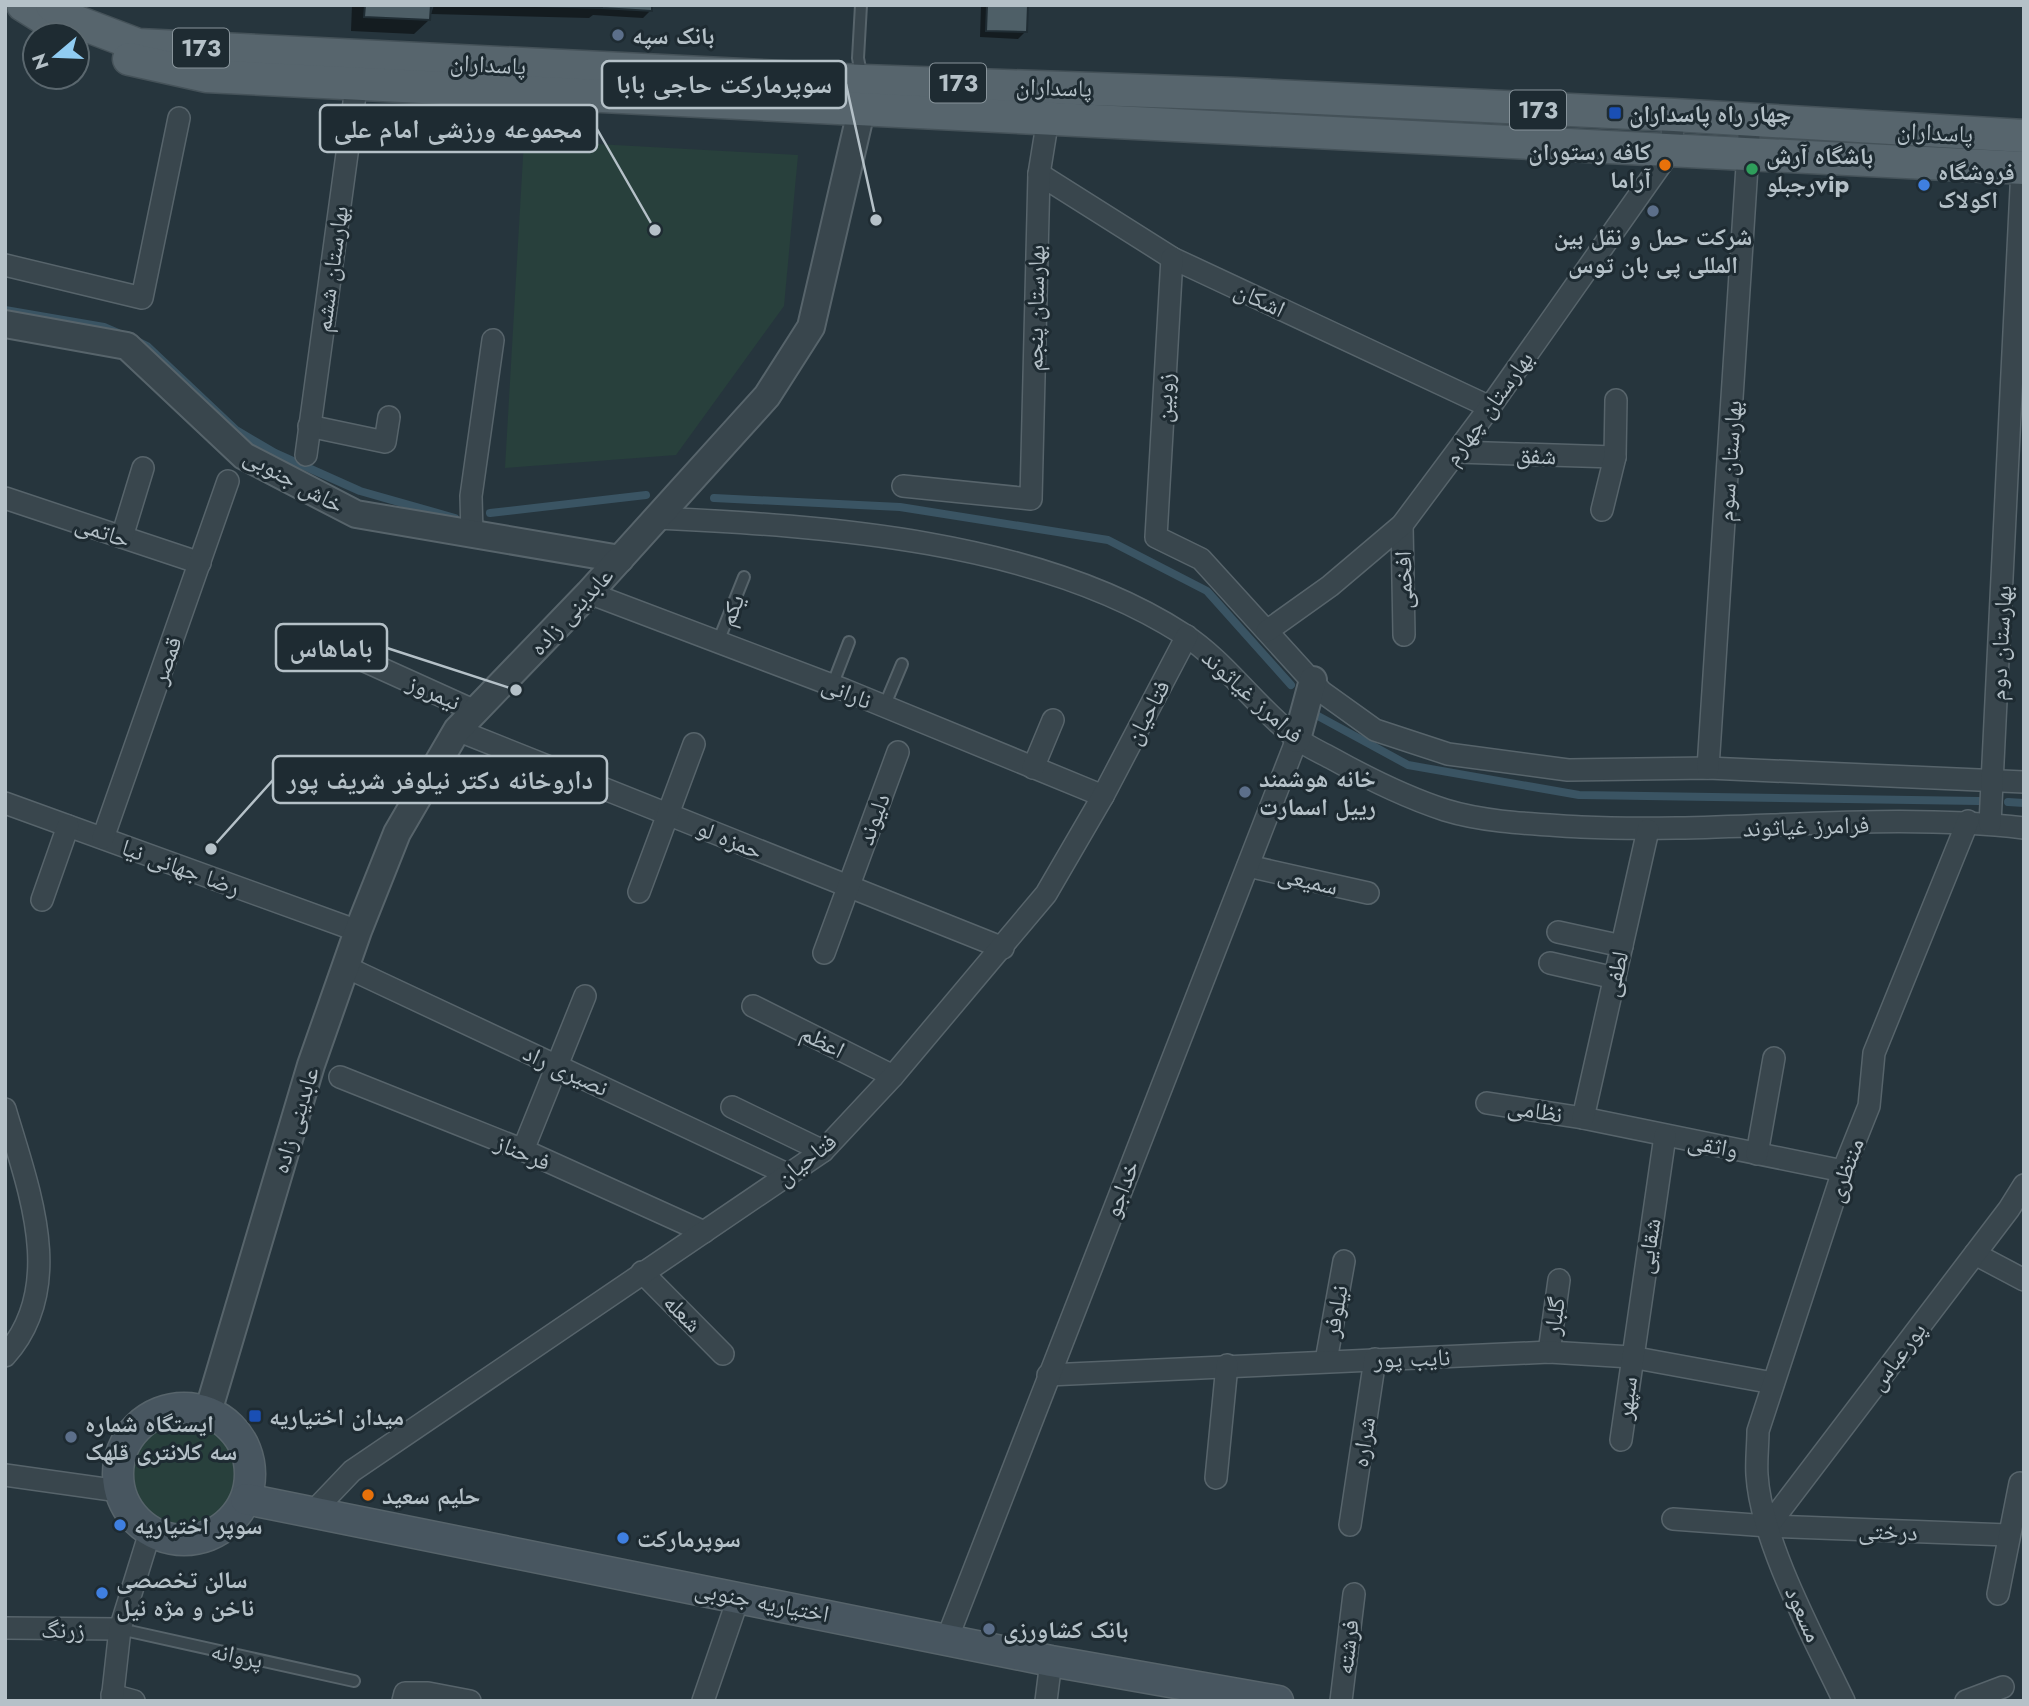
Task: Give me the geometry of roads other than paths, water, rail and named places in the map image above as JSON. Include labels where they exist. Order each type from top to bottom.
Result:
[{"type":"main road","points":[[23,5],[48,21]]},
{"type":"main road","name":"پاسداران","points":[[52,5],[72,20],[138,46],[359,71],[1050,102],[1674,115],[2024,136]]},
{"type":"main road","name":"پاسداران","points":[[91,44],[138,62],[206,76],[359,71]]},
{"type":"main road","name":"پاسداران","points":[[1050,102],[1671,150],[2023,168]]},
{"type":"main road","points":[[188,1408],[208,1412],[226,1423],[240,1438],[250,1468],[246,1499],[234,1519],[216,1533],[195,1541],[172,1540],[150,1532],[136,1521],[119,1491],[118,1471],[122,1450],[132,1432],[148,1418],[167,1409],[188,1408]]},
{"type":"main road","name":"اختیاریه جنوبی","points":[[246,1499],[311,1514],[739,1596],[1203,1693],[1278,1701]]},
{"type":"street","name":"بهارستان ششم","points":[[306,455],[359,71]]},
{"type":"street","name":"عابدینی زاده","points":[[208,1412],[312,1065],[358,931],[397,833],[457,730],[589,593],[767,396],[811,327],[862,94]]},
{"type":"street","name":"بهارستان پنجم","points":[[903,486],[1031,499],[1039,174],[1050,102]]},
{"type":"street","points":[[1671,150],[1674,115]]},
{"type":"street","points":[[5,265],[142,298],[179,118]]},
{"type":"street","name":"بهارستان سوم","points":[[1708,768],[1750,120]]},
{"type":"street","name":"بهارستان چهارم","points":[[1267,631],[1331,586],[1402,525],[1490,407],[1671,150]]},
{"type":"street","name":"بهارستان دوم","points":[[1990,824],[2023,168]]},
{"type":"street","name":"اشکان","points":[[1039,174],[1172,258],[1490,407]]},
{"type":"street","name":"زوبین","points":[[1156,537],[1172,258]]},
{"type":"street","name":"خاش جنوبی","points":[[5,324],[127,346],[244,456],[299,488],[356,514],[620,559]]},
{"type":"street","points":[[472,534],[471,495],[492,340]]},
{"type":"street","points":[[1602,510],[1615,457],[1616,400]]},
{"type":"street","points":[[309,426],[385,442],[388,417]]},
{"type":"street","name":"شفق","points":[[1457,452],[1615,457]]},
{"type":"street","points":[[122,537],[143,468]]},
{"type":"street","name":"قمصر","points":[[103,838],[228,481]]},
{"type":"street","name":"حاتمی","points":[[5,498],[200,564]]},
{"type":"street","name":"فرامرز غیاثوند","points":[[657,518],[802,525],[901,539],[1020,565],[1122,598],[1187,636],[1297,739],[1384,787],[1448,811],[1540,825],[1648,830],[1968,821],[2024,828]]},
{"type":"street","name":"افخمی","points":[[1402,525],[1404,635]]},
{"type":"street","name":"فرامرز غیاثوند","points":[[1156,537],[1200,559],[1322,692],[1375,730],[1448,754],[1568,770],[1708,768],[2024,782]]},
{"type":"street","name":"نارانی","points":[[589,593],[884,706],[1103,796]]},
{"type":"street","name":"فتاحیان","points":[[311,1514],[352,1471],[642,1272],[759,1197],[822,1151],[893,1076],[1046,894],[1103,796],[1187,636]]},
{"type":"street","name":"نیمروز","points":[[316,639],[475,711]]},
{"type":"street","points":[[1297,739],[1313,680]]},
{"type":"street","points":[[1033,768],[1053,720]]},
{"type":"street","name":"حمزه لو","points":[[457,730],[1003,948]]},
{"type":"street","name":"خداجو","points":[[947,1639],[1297,739]]},
{"type":"street","points":[[639,892],[694,744]]},
{"type":"street","name":"دلیوند","points":[[824,953],[898,752]]},
{"type":"street","name":"رضا جهانی نیا","points":[[5,803],[358,931]]},
{"type":"street","name":"منتظری","points":[[1769,1526],[1757,1476],[1758,1431],[1843,1171],[1869,1106],[1874,1053],[1968,821]]},
{"type":"street","points":[[42,900],[68,826]]},
{"type":"street","name":"لطفی","points":[[1583,1118],[1648,830]]},
{"type":"street","name":"سمیعی","points":[[1248,866],[1368,893]]},
{"type":"street","points":[[1558,932],[1622,946]]},
{"type":"street","points":[[1550,963],[1615,978]]},
{"type":"street","name":"نصیری راد","points":[[346,968],[787,1174]]},
{"type":"street","points":[[523,1150],[585,996]]},
{"type":"street","name":"اعظم","points":[[753,1006],[893,1076]]},
{"type":"street","points":[[1757,1154],[1774,1058]]},
{"type":"street","name":"فرحناز","points":[[340,1077],[523,1150],[704,1232]]},
{"type":"street","name":"نظامی","points":[[1487,1103],[1583,1118]]},
{"type":"street","points":[[732,1107],[822,1151]]},
{"type":"street","points":[[5,1109],[26,1181],[41,1256],[36,1302],[25,1328],[5,1356]]},
{"type":"street","name":"واثقی","points":[[1583,1118],[1843,1171]]},
{"type":"street","name":"شقایی","points":[[1631,1357],[1665,1136]]},
{"type":"street","name":"پورعباس","points":[[1769,1526],[1975,1254],[2016,1213],[2024,1185]]},
{"type":"street","points":[[1975,1254],[2024,1280]]},
{"type":"street","name":"نیلوفر","points":[[1326,1361],[1344,1261]]},
{"type":"street","name":"شعله","points":[[642,1272],[723,1354]]},
{"type":"street","name":"گلبار","points":[[1549,1352],[1559,1280]]},
{"type":"street","name":"نایب پور","points":[[1048,1375],[1549,1352],[1631,1357],[1773,1383]]},
{"type":"street","name":"سپهر","points":[[1621,1440],[1631,1357]]},
{"type":"street","name":"شراره","points":[[1350,1525],[1376,1359]]},
{"type":"street","points":[[1216,1478],[1227,1365]]},
{"type":"street","points":[[5,1475],[119,1491]]},
{"type":"street","points":[[1998,1594],[2020,1483]]},
{"type":"street","name":"درختی","points":[[1673,1519],[1769,1526],[2008,1535]]},
{"type":"street","name":"مسعود","points":[[1769,1526],[1797,1603],[1844,1701]]},
{"type":"street","points":[[134,1701],[112,1698],[120,1629],[150,1532]]},
{"type":"street","name":"فرشته","points":[[1340,1701],[1354,1594]]},
{"type":"street","points":[[703,1701],[739,1596]]},
{"type":"street","name":"زرنگ","points":[[5,1628],[120,1629]]},
{"type":"street","points":[[1046,1701],[1051,1661]]},
{"type":"street","points":[[1966,1701],[2003,1687]]},
{"type":"street","points":[[404,1697],[428,1693],[470,1701]]},
{"type":"lane","points":[[861,5],[858,58],[862,94]]},
{"type":"lane","name":"یکم","points":[[718,642],[744,577]]},
{"type":"lane","points":[[832,686],[849,642]]},
{"type":"lane","points":[[884,706],[902,664]]},
{"type":"lane","name":"پروانه","points":[[120,1629],[354,1681]]},
{"type":"waterway","points":[[5,310],[104,327],[118,333]]},
{"type":"waterway","points":[[137,341],[147,346],[236,430],[275,453],[360,491],[455,518]]},
{"type":"waterway","points":[[490,513],[646,495]]},
{"type":"waterway","points":[[714,498],[900,507],[1108,540],[1207,591],[1291,685]]},
{"type":"waterway","points":[[1318,716],[1408,765],[1579,795],[1979,801]]},
{"type":"waterway","points":[[2008,802],[2024,803]]},
{"type":"place","name":"بانک سپه","points":[[618,35]]},
{"type":"place","name":"چهار راه پاسداران","points":[[1615,113]]},
{"type":"place","name":"کافه رستوران آراما","points":[[1665,165]]},
{"type":"place","name":"باشگاه آرش رجبلوvip","points":[[1752,169]]},
{"type":"place","name":"فروشگاه اکولاک","points":[[1924,185]]},
{"type":"place","name":"شرکت حمل و نقل بین المللی پی بان توس","points":[[1653,211]]},
{"type":"place","name":"سوپرمارکت حاجی بابا","points":[[876,220]]},
{"type":"place","name":"مجموعه ورزشی امام علی","points":[[655,230]]},
{"type":"place","name":"باماهاس","points":[[516,690]]},
{"type":"place","name":"خانه هوشمند رییل اسمارت","points":[[1245,792]]},
{"type":"place","name":"داروخانه دکتر نیلوفر شریف پور","points":[[211,849]]},
{"type":"place","name":"میدان اختیاریه","points":[[255,1416]]},
{"type":"place","name":"ایستگاه شماره سه کلانتری قلهک","points":[[71,1437]]},
{"type":"place","name":"حلیم سعید","points":[[368,1495]]},
{"type":"place","name":"سوپر اختیاریه","points":[[120,1525]]},
{"type":"place","name":"سوپرمارکت","points":[[623,1538]]},
{"type":"place","name":"سالن تخصصی ناخن و مژه نیل","points":[[102,1593]]},
{"type":"place","name":"بانک کشاورزی","points":[[989,1629]]}]
